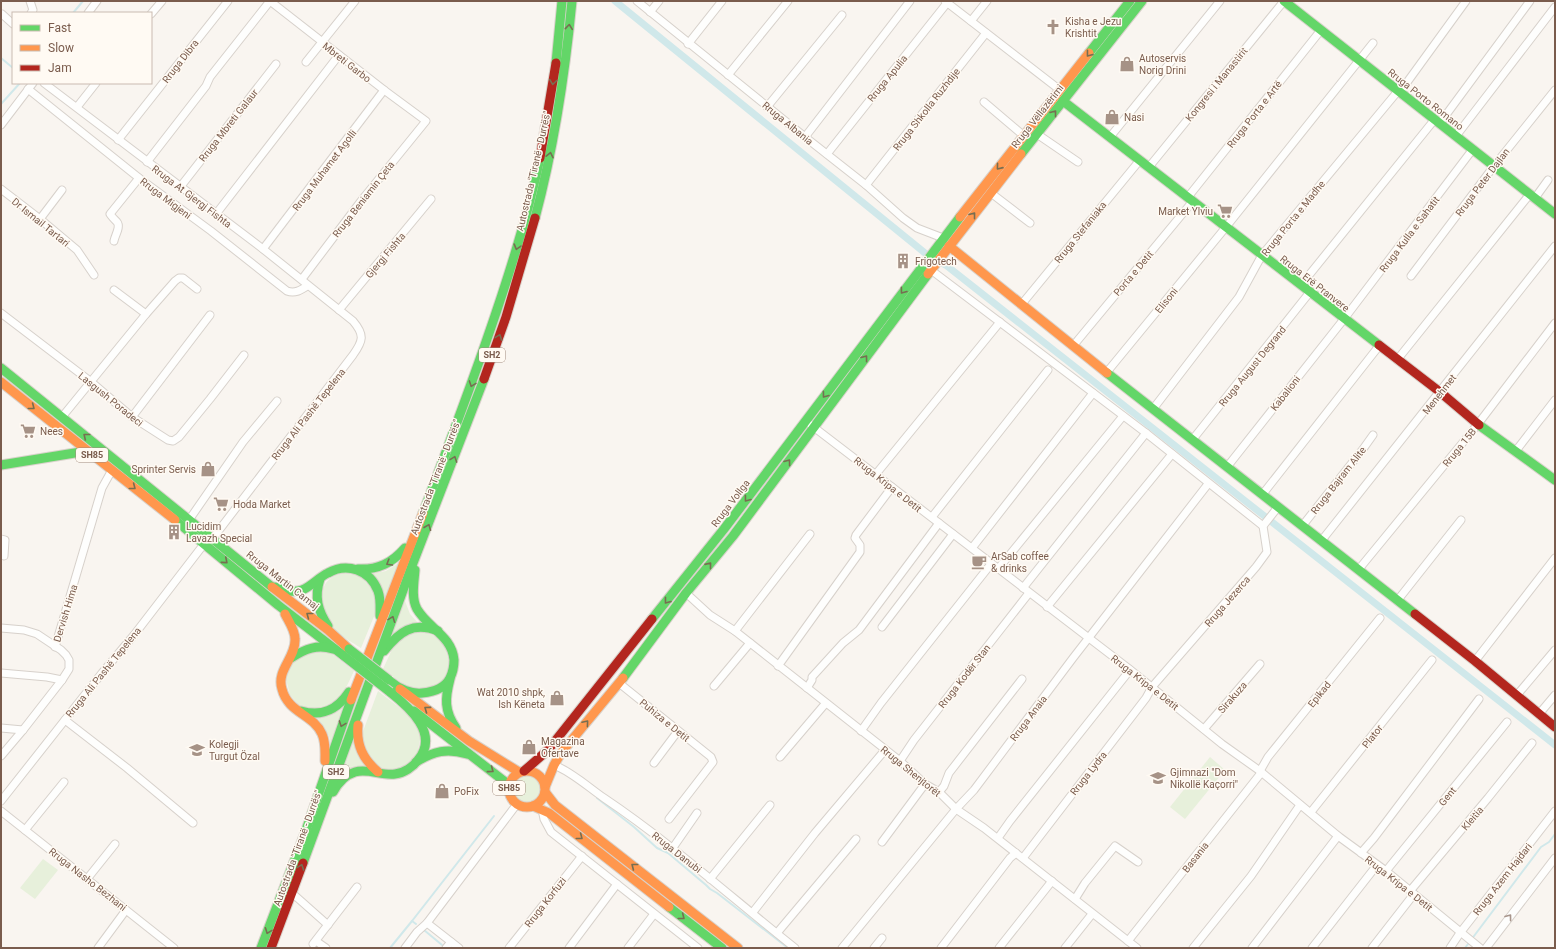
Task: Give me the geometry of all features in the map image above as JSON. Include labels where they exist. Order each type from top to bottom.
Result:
[{"type":"main road","name":"Autostrada \"Tiranë - Durrës\"","points":[[262,948],[305,832],[360,674],[459,420],[491,331],[528,210],[539,161],[552,90],[562,1]]},
{"type":"main road","name":"Autostrada \"Tiranë - Durrës\"","points":[[271,948],[310,845],[373,669],[440,496],[499,336],[523,264],[542,194],[556,127],[566,60],[572,1]]},
{"type":"main road","name":"Rruga Vëllazërimi","points":[[944,244],[1024,136],[1130,1]]},
{"type":"main road","name":"Rruga Vëllazërimi","points":[[944,244],[991,193],[1142,1]]},
{"type":"main road","name":"Rruga Porto Romano","points":[[1284,1],[1555,214]]},
{"type":"main road","name":"Rruga Erë Pranvere","points":[[1063,101],[1440,392],[1478,424],[1555,480]]},
{"type":"main road","points":[[738,948],[554,805],[545,789],[554,764],[561,753],[619,683],[686,594],[733,536],[932,269],[944,244],[1193,439],[1262,495],[1359,569],[1555,727]]},
{"type":"main road","name":"Rruga Vollga","points":[[521,772],[543,755],[553,744],[724,529],[926,260],[944,244]]},
{"type":"main road","name":"Rruga Martin Camaj","points":[[1,368],[213,538],[260,578],[337,637],[344,652]]},
{"type":"main road","name":"Rruga Martin Camaj","points":[[1,382],[278,605],[469,741],[521,772]]},
{"type":"main road","points":[[1,465],[87,451]]},
{"type":"main road","points":[[358,570],[372,570],[388,564],[397,558],[411,541]]},
{"type":"main road","points":[[415,559],[413,594],[417,609],[442,634],[450,645],[454,656],[454,667],[445,702],[447,714],[456,728],[469,741]]},
{"type":"main road","points":[[260,578],[279,589],[294,591],[307,588],[330,571],[349,567],[358,570],[371,579],[378,591],[380,607],[378,628]]},
{"type":"main road","points":[[320,579],[316,593],[318,609],[324,621],[337,637]]},
{"type":"main road","points":[[278,605],[290,621],[296,642],[291,658],[283,670],[281,685],[286,699],[294,708],[316,725],[324,736],[325,757],[321,784]]},
{"type":"main road","points":[[373,669],[391,642],[406,630],[414,627],[427,627],[442,634]]},
{"type":"main road","points":[[291,658],[312,647],[327,646],[344,652]]},
{"type":"main road","points":[[294,708],[312,714],[321,714],[330,711],[345,699],[360,674]]},
{"type":"main road","points":[[392,687],[427,693],[440,688],[450,679]]},
{"type":"main road","name":"Rruga Martin Camaj","points":[[392,687],[403,702],[509,785]]},
{"type":"main road","points":[[363,700],[357,728],[358,743],[363,757],[378,772]]},
{"type":"main road","points":[[310,845],[334,790],[340,781],[358,771],[391,774],[399,773],[409,769],[416,762],[424,749],[425,734],[418,719],[403,702]]},
{"type":"main road","points":[[416,762],[432,753],[444,750],[473,756]]},
{"type":"main road","name":"SH85","points":[[530,770],[537,773],[543,779],[545,789],[538,808],[525,807],[518,804],[510,796],[509,785],[513,778],[521,772],[530,770]]},
{"type":"main road","points":[[538,808],[549,813],[722,948]]},
{"type":"street","points":[[30,1],[33,10],[32,12]]},
{"type":"street","points":[[89,12],[97,1]]},
{"type":"street","points":[[152,13],[162,1]]},
{"type":"street","name":"Rruga Dibra","points":[[118,140],[228,1]]},
{"type":"street","points":[[147,162],[206,86],[210,77],[270,1]]},
{"type":"street","name":"Mbreti Garbo","points":[[270,1],[384,90],[426,120]]},
{"type":"street","points":[[306,62],[355,1]]},
{"type":"street","name":"Rruga Albania","points":[[637,1],[688,44],[866,185],[903,218],[944,244]]},
{"type":"street","points":[[650,12],[659,1]]},
{"type":"street","points":[[688,44],[722,1]]},
{"type":"street","points":[[728,76],[788,1]]},
{"type":"street","points":[[805,137],[910,1]]},
{"type":"street","points":[[971,21],[987,1]]},
{"type":"street","points":[[1110,137],[1220,1]]},
{"type":"street","name":"Kongresi i Manastirit","points":[[1149,167],[1284,1]]},
{"type":"street","name":"Rruga Porta e Madhe","points":[[1153,409],[1235,304],[1262,255],[1399,91],[1466,1]]},
{"type":"street","points":[[1301,286],[1437,121],[1530,1]]},
{"type":"street","points":[[946,2],[1060,90]]},
{"type":"street","name":"Rruga Apulia","points":[[827,154],[946,2]]},
{"type":"street","points":[[1456,136],[1555,7]]},
{"type":"street","points":[[2,14],[12,23]]},
{"type":"street","points":[[767,107],[842,14]]},
{"type":"street","name":"Rruga Porta e Artë","points":[[1190,199],[1321,30]]},
{"type":"street","name":"Rruga Shkolla Ruzhdije","points":[[866,185],[986,33]]},
{"type":"street","points":[[1226,227],[1373,42]]},
{"type":"street","points":[[216,214],[339,55]]},
{"type":"street","name":"Rruga Mbreti Galaur","points":[[181,186],[276,64]]},
{"type":"street","points":[[1,125],[32,84]]},
{"type":"street","name":"Rruga At Gjergj Fishta","points":[[45,84],[264,249],[339,310]]},
{"type":"street","points":[[77,107],[95,84]]},
{"type":"street","name":"Rruga Migjeni","points":[[28,89],[139,178],[211,231],[287,291],[292,293],[308,286]]},
{"type":"street","name":"Rruga Muhamet Agolli","points":[[264,249],[384,90]]},
{"type":"street","name":"Rruga Peter Dajlan","points":[[1411,276],[1494,166],[1555,90]]},
{"type":"street","points":[[984,102],[1024,136]]},
{"type":"street","name":"Rruga Beniamin Çeta","points":[[302,280],[361,201],[426,120]]},
{"type":"street","points":[[1037,134],[1078,162]]},
{"type":"street","name":"Rruga Kulla e Sahatit","points":[[1344,319],[1473,149]]},
{"type":"street","name":"Rruga Stefaniaka","points":[[1020,305],[1140,160]]},
{"type":"street","points":[[114,241],[119,227],[118,223],[110,214],[139,178]]},
{"type":"street","points":[[1398,360],[1532,196],[1548,180]]},
{"type":"street","name":"Dr Ismail Tartari","points":[[1,189],[77,250],[94,275]]},
{"type":"street","points":[[40,219],[62,190]]},
{"type":"street","points":[[991,193],[1030,223]]},
{"type":"street","name":"Gjergj Fishta","points":[[339,310],[431,199]]},
{"type":"street","name":"Porta e Detit","points":[[1073,346],[1190,199]]},
{"type":"street","name":"Elisoni","points":[[1107,372],[1226,227]]},
{"type":"street","name":"Menehmet","points":[[1322,540],[1555,246]]},
{"type":"street","points":[[932,269],[1172,454],[1208,484],[1264,525],[1278,507]]},
{"type":"street","points":[[62,417],[146,314],[179,278],[183,278],[197,289]]},
{"type":"street","points":[[114,290],[146,314]]},
{"type":"street","name":"Rruga August Degrand","points":[[1193,439],[1310,292]]},
{"type":"street","name":"Rruga Ali Pashë Tepelena","points":[[213,538],[360,346],[362,337],[359,328],[339,310]]},
{"type":"street","name":"Lasgush Poradeci","points":[[1,313],[90,381],[132,417],[168,440],[173,441],[179,437],[244,355]]},
{"type":"street","points":[[132,417],[210,315]]},
{"type":"street","name":"Kabalioni","points":[[1227,467],[1344,319]]},
{"type":"street","points":[[876,474],[1000,322]]},
{"type":"street","name":"Rruga 15B","points":[[1359,569],[1478,424],[1555,323]]},
{"type":"street","points":[[1262,495],[1379,346]]},
{"type":"street","points":[[932,518],[1048,370]]},
{"type":"street","points":[[972,548],[1093,394]]},
{"type":"street","points":[[1515,452],[1555,400]]},
{"type":"street","points":[[189,520],[243,442],[277,401]]},
{"type":"street","points":[[998,569],[1123,416]]},
{"type":"street","name":"Rruga Kripa e Detit","points":[[806,421],[1261,772],[1338,836],[1386,871],[1477,946]]},
{"type":"street","points":[[1023,588],[1146,434]]},
{"type":"street","name":"Rruga Bajram Alite","points":[[1303,525],[1364,449],[1373,435]]},
{"type":"street","points":[[1047,607],[1172,454]]},
{"type":"street","name":"Dervish Hima","points":[[1,756],[23,730],[69,669],[69,660],[61,650],[55,647],[102,488],[112,470]]},
{"type":"street","name":"Rruga Anaia","points":[[842,948],[956,809],[974,790],[1088,638],[1208,484]]},
{"type":"street","points":[[778,666],[860,552],[860,545],[855,538],[856,535],[892,487]]},
{"type":"street","points":[[1397,601],[1460,520]]},
{"type":"street","points":[[807,688],[812,680],[812,677],[843,643],[859,630],[939,523]]},
{"type":"street","name":"Rruga Jezerca","points":[[1152,687],[1256,567],[1267,552],[1264,525]]},
{"type":"street","points":[[734,631],[810,534]]},
{"type":"street","points":[[882,627],[953,534]]},
{"type":"street","points":[[1,539],[5,540],[4,556]]},
{"type":"street","name":"Rruga Ali Pashë Tepelena","points":[[1,801],[134,635],[204,544]]},
{"type":"street","points":[[1475,661],[1555,558]]},
{"type":"street","points":[[861,731],[881,703],[991,564]]},
{"type":"street","name":"Rruga Kodër Stan","points":[[900,761],[914,740],[1029,593]]},
{"type":"street","name":"Rruga Shenjtorët","points":[[686,594],[710,615],[750,643],[900,761],[925,784],[939,792],[956,809],[998,838],[1131,945]]},
{"type":"street","name":"Epikad","points":[[1261,772],[1268,757],[1380,618]]},
{"type":"street","points":[[1,628],[24,630],[37,634],[55,647]]},
{"type":"street","points":[[714,686],[750,643]]},
{"type":"street","points":[[1517,695],[1555,650]]},
{"type":"street","name":"Plator","points":[[1311,812],[1432,660]]},
{"type":"street","name":"Sirakuza","points":[[1204,729],[1260,664]]},
{"type":"street","points":[[998,838],[1130,670]]},
{"type":"street","points":[[1,673],[47,677],[62,680]]},
{"type":"street","points":[[939,792],[944,786],[949,773],[1022,679]]},
{"type":"street","name":"Puhiza e Detit","points":[[619,683],[711,757],[713,762],[669,819]]},
{"type":"street","name":"Rruga Lydra","points":[[1023,858],[1146,698],[1152,687]]},
{"type":"street","points":[[1539,714],[1555,695]]},
{"type":"street","points":[[1361,853],[1479,699]]},
{"type":"street","points":[[780,757],[825,704],[827,704]]},
{"type":"street","points":[[65,720],[127,768],[193,823]]},
{"type":"street","name":"Gent","points":[[1386,871],[1507,722]]},
{"type":"street","points":[[1,728],[23,730]]},
{"type":"street","points":[[654,762],[678,731]]},
{"type":"street","name":"Kleitia","points":[[1372,948],[1412,893],[1532,743]]},
{"type":"street","points":[[753,912],[815,833],[885,750]]},
{"type":"street","name":"Rruga Danubi","points":[[554,764],[565,769],[635,819],[753,912],[796,948]]},
{"type":"street","name":"Basania","points":[[1131,945],[1261,772]]},
{"type":"street","points":[[25,830],[64,782]]},
{"type":"street","points":[[882,842],[925,784]]},
{"type":"street","points":[[405,948],[427,922],[518,804]]},
{"type":"street","points":[[710,879],[770,805]]},
{"type":"street","points":[[1193,948],[1251,876],[1300,805]]},
{"type":"street","points":[[538,808],[548,828],[698,948]]},
{"type":"street","name":"Rruga Nasho Bezhani","points":[[1,811],[174,948]]},
{"type":"street","name":"Rruga Azem Hajdari","points":[[1450,948],[1555,811]]},
{"type":"street","points":[[672,849],[697,813]]},
{"type":"street","points":[[1252,948],[1338,836]]},
{"type":"street","points":[[777,933],[856,839]]},
{"type":"street","points":[[87,879],[115,844]]},
{"type":"street","points":[[1075,899],[1085,882],[1115,846],[1138,862]]},
{"type":"street","points":[[941,948],[1010,858],[1016,853]]},
{"type":"street","name":"Rruga Korfuzi","points":[[509,948],[582,856]]},
{"type":"street","points":[[1486,948],[1555,858]]},
{"type":"street","points":[[1312,948],[1377,865]]},
{"type":"street","points":[[999,948],[1052,881]]},
{"type":"street","points":[[569,948],[617,884]]},
{"type":"street","points":[[326,948],[315,943],[357,887]]},
{"type":"street","points":[[292,893],[328,925]]},
{"type":"street","points":[[98,948],[126,910]]},
{"type":"street","points":[[628,948],[654,914]]},
{"type":"street","points":[[1065,948],[1092,914]]},
{"type":"street","points":[[427,922],[459,948]]},
{"type":"street","points":[[874,948],[882,938]]},
{"type":"street","points":[[446,948],[451,942]]},
{"type":"green space","points":[[400,562],[385,601],[371,574],[386,571]]},
{"type":"green space","points":[[344,573],[360,576],[375,592],[375,614],[361,648],[327,627],[318,613],[322,593],[326,583],[336,575]]},
{"type":"green space","points":[[405,601],[410,614],[419,624],[391,635]]},
{"type":"green space","points":[[417,629],[443,639],[450,665],[443,680],[428,689],[406,686],[383,669],[395,643]]},
{"type":"green space","points":[[325,651],[335,656],[354,671],[342,696],[324,709],[302,707],[290,695],[286,679],[291,664],[303,653]]},
{"type":"green space","points":[[378,691],[409,715],[421,734],[417,756],[399,769],[382,769],[368,759],[362,734]]},
{"type":"green space","points":[[346,705],[331,745],[329,736],[317,717]]},
{"type":"green space","points":[[354,739],[368,767],[339,779]]},
{"type":"green space","points":[[1210,757],[1225,770],[1185,819],[1170,807]]},
{"type":"green space","points":[[527,776],[536,780],[540,789],[536,798],[527,802],[518,798],[514,789],[518,780]]},
{"type":"green space","points":[[43,859],[58,870],[35,899],[20,888]]},
{"type":"waterway","points":[[74,12],[83,1]]},
{"type":"waterway","points":[[615,1],[925,253],[947,266],[1555,745]]},
{"type":"waterway","points":[[1,58],[12,67]]},
{"type":"waterway","points":[[1,104],[19,84]]},
{"type":"waterway","points":[[597,798],[634,827],[657,848],[668,853],[710,889],[788,948]]},
{"type":"waterway","points":[[412,921],[494,816]]},
{"type":"waterway","points":[[1465,948],[1541,847],[1549,842],[1555,834]]},
{"type":"waterway","points":[[390,948],[412,921],[416,924]]},
{"type":"waterway","points":[[424,930],[442,945]]},
{"type":"traffic: fast","points":[[556,63],[562,1]]},
{"type":"traffic: fast","points":[[535,218],[548,164],[558,110],[572,1]]},
{"type":"traffic: fast","points":[[1089,53],[1130,1]]},
{"type":"traffic: fast","points":[[1021,154],[1142,1]]},
{"type":"traffic: fast","points":[[1284,1],[1555,214]]},
{"type":"traffic: fast","points":[[1063,101],[1379,345]]},
{"type":"traffic: fast","points":[[423,513],[472,382],[502,294],[523,227],[540,158]]},
{"type":"traffic: fast","points":[[652,619],[724,529],[960,217]]},
{"type":"traffic: fast","points":[[623,678],[686,593],[733,536],[928,274]]},
{"type":"traffic: fast","points":[[1,368],[272,587]]},
{"type":"traffic: fast","points":[[1107,373],[1415,614]]},
{"type":"traffic: fast","points":[[303,863],[413,563],[484,379]]},
{"type":"traffic: fast","points":[[1479,425],[1555,480]]},
{"type":"traffic: fast","points":[[1,465],[87,451]]},
{"type":"traffic: fast","points":[[175,520],[278,605],[344,656]]},
{"type":"traffic: fast","points":[[358,569],[378,567],[390,562],[405,548]]},
{"type":"traffic: fast","points":[[275,587],[288,591],[299,591],[335,570],[350,568],[364,573],[374,584],[379,594],[380,616]]},
{"type":"traffic: fast","points":[[391,682],[401,689],[409,692],[430,692],[445,684],[452,674],[454,660],[449,645],[444,638],[427,622],[415,605],[413,590],[415,570]]},
{"type":"traffic: fast","points":[[320,579],[317,592],[318,604],[328,626]]},
{"type":"traffic: fast","points":[[384,651],[395,638],[407,630],[421,627],[438,631]]},
{"type":"traffic: fast","points":[[291,658],[311,648],[322,647],[333,649]]},
{"type":"traffic: fast","points":[[349,649],[389,680]]},
{"type":"traffic: fast","points":[[344,656],[390,692]]},
{"type":"traffic: fast","points":[[450,679],[447,692],[447,704],[449,716],[456,728]]},
{"type":"traffic: fast","points":[[301,711],[316,713],[334,708],[349,692]]},
{"type":"traffic: fast","points":[[333,792],[342,780],[355,772],[365,771],[390,774],[405,771],[416,763],[424,750],[426,741],[424,731],[419,722],[413,713],[390,692]]},
{"type":"traffic: fast","points":[[261,948],[305,833],[351,700]]},
{"type":"traffic: fast","points":[[414,711],[509,785]]},
{"type":"traffic: fast","points":[[416,762],[429,755],[447,751],[467,754]]},
{"type":"traffic: fast","points":[[669,907],[722,948]]},
{"type":"traffic: slow","points":[[960,217],[1089,53]]},
{"type":"traffic: slow","points":[[928,274],[1021,154]]},
{"type":"traffic: slow","points":[[949,246],[1107,373]]},
{"type":"traffic: slow","points":[[1,382],[175,520]]},
{"type":"traffic: slow","points":[[351,700],[423,513]]},
{"type":"traffic: slow","points":[[272,587],[328,630],[349,649]]},
{"type":"traffic: slow","points":[[285,614],[293,629],[295,639],[293,652],[282,676],[282,689],[285,697],[295,709],[318,727],[325,744],[325,761]]},
{"type":"traffic: slow","points":[[545,787],[554,765],[561,753],[623,678]]},
{"type":"traffic: slow","points":[[400,689],[469,741],[519,772]]},
{"type":"traffic: slow","points":[[358,725],[359,745],[368,762],[378,772]]},
{"type":"traffic: slow","points":[[531,771],[540,776],[544,782],[545,789],[544,796],[540,802],[531,807],[523,807],[514,802],[510,796],[509,785],[514,776],[520,772],[531,771]]},
{"type":"traffic: slow","points":[[545,792],[555,805],[738,948]]},
{"type":"traffic: slow","points":[[533,806],[549,813],[669,907]]},
{"type":"traffic: jam","points":[[540,158],[556,63]]},
{"type":"traffic: jam","points":[[484,379],[506,317],[535,218]]},
{"type":"traffic: jam","points":[[1379,345],[1440,392],[1479,425]]},
{"type":"traffic: jam","points":[[1415,614],[1555,727]]},
{"type":"traffic: jam","points":[[524,771],[548,750],[652,619]]},
{"type":"traffic: jam","points":[[271,948],[303,863]]},
{"type":"place","name":"Kisha e Jezu Krishtit","points":[[1053,27]]},
{"type":"place","name":"Autoservis Norig Drini","points":[[1127,64]]},
{"type":"place","name":"Nasi","points":[[1112,117]]},
{"type":"place","name":"Market Ylviu","points":[[1225,211]]},
{"type":"place","name":"Frigotech","points":[[903,261]]},
{"type":"place","name":"Nees","points":[[28,431]]},
{"type":"place","name":"Sprinter Servis","points":[[208,469]]},
{"type":"place","name":"Hoda Market","points":[[221,504]]},
{"type":"place","name":"Lucidim Lavazh Special","points":[[174,532]]},
{"type":"place","name":"ArSab coffee & drinks","points":[[979,562]]},
{"type":"place","name":"Wat 2010 shpk, Ish Këneta","points":[[557,698]]},
{"type":"place","name":"Magazina Ofertave","points":[[529,747]]},
{"type":"place","name":"Kolegji Turgut Özal","points":[[197,750]]},
{"type":"place","name":"Gjimnazi \"Dom Nikollë Kaçorri\"","points":[[1158,778]]},
{"type":"place","name":"PoFix","points":[[442,791]]}]
